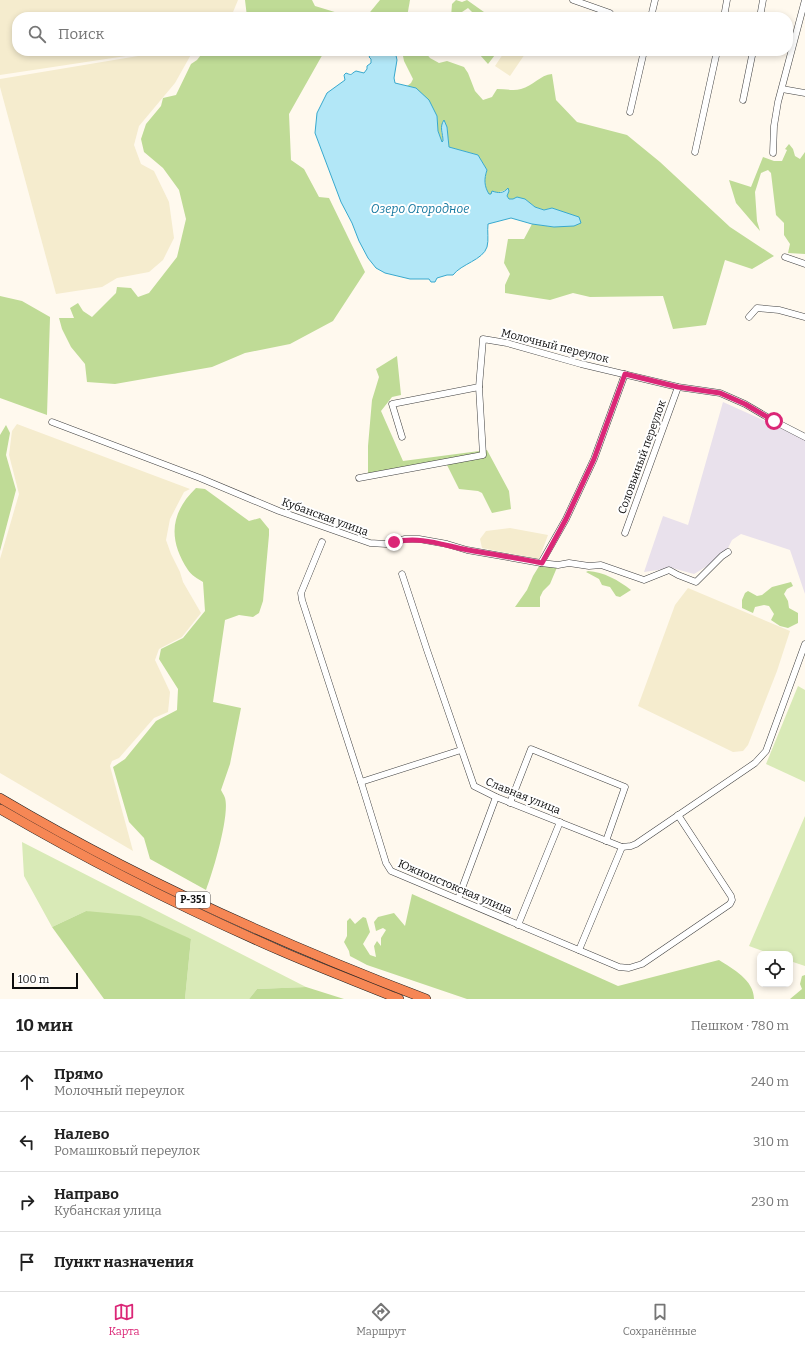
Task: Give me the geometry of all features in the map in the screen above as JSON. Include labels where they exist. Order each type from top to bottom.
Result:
[{"type":"highway","name":"Р-351","points":[[0,798],[94,850],[186,897],[286,942],[426,999]]},
{"type":"highway","name":"Р-351","points":[[0,809],[87,857],[181,905],[281,951],[399,999]]},
{"type":"street","points":[[573,0],[607,12]]},
{"type":"street","points":[[653,12],[655,0]]},
{"type":"street","points":[[725,12],[727,0]]},
{"type":"street","points":[[761,12],[763,0]]},
{"type":"street","points":[[793,45],[805,0]]},
{"type":"street","points":[[630,112],[643,56]]},
{"type":"street","points":[[694,152],[716,56]]},
{"type":"street","points":[[743,100],[752,56]]},
{"type":"street","points":[[773,153],[774,126],[778,102],[790,56]]},
{"type":"street","points":[[782,89],[805,93]]},
{"type":"street","points":[[785,257],[805,264]]},
{"type":"street","points":[[749,317],[757,308],[779,310],[805,318]]},
{"type":"street","name":"Молочный переулок","points":[[479,387],[483,339],[507,343],[581,364],[678,387],[720,393],[745,404],[805,437]]},
{"type":"street","points":[[542,563],[566,519],[594,459],[625,374]]},
{"type":"street","points":[[359,478],[483,455],[479,387],[392,404],[402,437]]},
{"type":"street","name":"Соловьиный переулок","points":[[625,533],[678,387]]},
{"type":"street","name":"Кубанская улица","points":[[52,422],[205,480],[279,511],[370,544],[386,544],[405,539],[419,539],[447,544],[467,550],[542,563],[558,565],[569,563],[589,566],[601,565],[644,580],[669,570],[678,576],[696,582],[728,552]]},
{"type":"street","name":"Южноистокская улица","points":[[322,542],[301,593],[302,600],[389,868],[394,872],[619,967],[629,968],[638,966],[730,904],[732,900],[731,896],[678,815]]},
{"type":"street","name":"Славная улица","points":[[402,574],[426,650],[474,786],[510,803],[622,847]]},
{"type":"street","points":[[579,950],[622,847],[636,844],[755,763],[766,751],[805,644]]},
{"type":"street","points":[[510,803],[531,749],[625,787],[606,841]]},
{"type":"street","points":[[361,782],[461,750]]},
{"type":"street","points":[[458,899],[496,797]]},
{"type":"street","points":[[518,925],[560,822]]},
{"type":"shaded area","points":[[0,0],[238,0],[233,12],[12,12],[12,56],[126,56],[0,75]]},
{"type":"shaded area","points":[[138,56],[190,56],[175,83],[139,126],[134,145],[141,164],[154,171],[169,202],[174,238],[163,260],[149,272],[117,278],[102,287],[56,294],[0,87],[0,79]]},
{"type":"shaded area","points":[[502,56],[524,56],[510,76],[495,66]]},
{"type":"shaded area","points":[[723,402],[805,439],[805,594],[790,550],[741,534],[732,540],[728,548],[709,565],[694,574],[672,568],[644,572],[663,516],[688,525]]},
{"type":"shaded area","points":[[17,424],[190,489],[184,492],[170,519],[166,540],[183,582],[201,613],[182,637],[159,649],[155,660],[170,692],[168,712],[154,718],[119,758],[112,761],[110,766],[133,851],[0,773],[0,559],[19,494],[9,455],[12,431]]},
{"type":"shaded area","points":[[510,528],[548,535],[539,559],[482,548],[480,539],[486,531]]},
{"type":"shaded area","points":[[688,588],[790,631],[777,671],[748,745],[743,751],[733,752],[638,706],[675,605]]},
{"type":"green space","points":[[245,0],[312,0],[315,6],[335,12],[246,12]]},
{"type":"green space","points":[[380,0],[410,0],[408,12],[370,12]]},
{"type":"green space","points":[[456,0],[462,2],[467,0],[484,12],[472,12],[468,8],[462,12],[451,12],[452,4]]},
{"type":"green space","points":[[200,56],[322,56],[289,114],[291,160],[304,169],[319,197],[329,198],[365,272],[333,321],[290,344],[245,353],[212,367],[115,384],[87,382],[85,364],[71,347],[62,329],[59,318],[74,318],[70,308],[78,303],[83,311],[92,317],[116,293],[117,287],[131,288],[138,297],[149,293],[177,257],[186,219],[179,190],[163,168],[144,152],[141,139],[146,124],[161,106],[163,98],[176,95],[191,64]]},
{"type":"green space","points":[[403,56],[428,56],[439,63],[447,61],[464,67],[475,91],[483,100],[492,97],[497,89],[512,90],[525,88],[544,76],[552,74],[556,100],[577,122],[627,135],[660,162],[730,227],[774,256],[752,269],[725,260],[706,325],[673,329],[663,296],[590,297],[573,293],[550,300],[505,293],[505,285],[510,274],[504,263],[508,239],[524,239],[532,224],[554,227],[562,212],[552,208],[544,210],[535,207],[525,199],[509,199],[506,190],[496,193],[492,191],[492,194],[489,194],[485,182],[487,170],[478,155],[449,147],[447,127],[441,128],[442,142],[438,131],[437,116],[416,88],[407,86],[413,79]]},
{"type":"green space","points":[[481,56],[494,56],[488,64]]},
{"type":"green space","points":[[789,144],[793,149],[795,156],[800,159],[805,152],[805,254],[788,253],[790,244],[784,235],[784,223],[776,215],[771,173],[768,170],[761,173],[755,192],[757,221],[760,231],[736,203],[729,180],[751,187],[763,157],[774,161],[782,161],[787,150],[785,149]]},
{"type":"green space","points":[[0,296],[22,301],[50,317],[47,415],[0,398]]},
{"type":"green space","points":[[397,356],[401,395],[392,397],[381,411],[403,461],[487,450],[509,491],[511,509],[492,513],[482,493],[478,491],[459,489],[447,465],[368,474],[368,446],[372,400],[379,377],[376,369]]},
{"type":"green space","points":[[6,425],[10,433],[6,455],[16,490],[0,551],[0,435]]},
{"type":"green space","points":[[196,488],[205,489],[249,521],[260,518],[269,529],[263,601],[259,613],[253,617],[239,615],[225,620],[213,702],[241,708],[230,764],[221,790],[225,798],[226,806],[223,830],[213,870],[206,890],[150,859],[144,838],[129,822],[113,767],[125,759],[156,721],[177,710],[178,689],[159,659],[161,649],[183,638],[205,611],[203,582],[188,570],[177,548],[175,537],[177,517],[181,507],[187,497]]},
{"type":"green space","points":[[541,563],[558,565],[550,584],[543,591],[540,597],[540,607],[515,607],[527,590]]},
{"type":"green space","points":[[588,571],[611,577],[631,590],[620,597],[616,596],[610,587],[602,585],[599,579],[586,572]]},
{"type":"green space","points":[[791,582],[793,586],[787,589],[784,594],[788,601],[789,608],[798,613],[798,623],[788,628],[780,626],[771,620],[774,614],[769,606],[764,605],[755,607],[753,613],[742,608],[742,600],[745,593],[748,591],[757,596],[762,595],[772,587]]},
{"type":"green space","points":[[798,686],[805,690],[805,782],[766,764]]},
{"type":"green space","points":[[805,816],[805,966],[793,962],[793,951],[763,951],[749,946]]},
{"type":"green space","points":[[22,842],[306,987],[257,989],[249,999],[185,999],[191,939],[86,911],[52,927],[24,876]]},
{"type":"green space","points":[[412,894],[618,986],[719,960],[736,971],[747,981],[753,992],[754,999],[467,999],[367,965],[350,956],[344,942],[347,936],[347,921],[350,918],[355,924],[363,917],[366,918],[370,932],[363,944],[370,955],[376,957],[374,946],[377,941],[381,946],[381,938],[386,930],[383,928],[376,931],[374,922],[378,917],[394,913],[405,926]]},
{"type":"green space","points":[[86,911],[140,916],[191,939],[185,999],[104,999],[52,927]]},
{"type":"green space","points":[[805,975],[805,999],[790,999],[802,989],[800,984],[802,976]]},
{"type":"green space","points":[[306,987],[344,999],[249,999],[257,989]]},
{"type":"water","name":"Озеро Огородное","points":[[396,56],[397,60],[394,78],[395,83],[416,88],[429,100],[437,116],[438,131],[442,142],[441,128],[444,120],[447,127],[449,147],[478,155],[487,170],[485,182],[489,194],[491,194],[492,191],[498,193],[502,192],[508,188],[509,191],[507,196],[509,199],[517,197],[525,199],[535,207],[544,210],[552,208],[579,217],[581,223],[574,226],[554,227],[532,224],[511,218],[488,224],[488,244],[485,251],[477,259],[461,268],[453,275],[437,278],[435,282],[431,282],[429,279],[410,279],[385,273],[376,268],[368,258],[341,202],[315,133],[317,113],[327,93],[345,80],[344,75],[346,73],[351,74],[356,71],[364,73],[367,66],[371,63],[371,59],[369,57]]},
{"type":"route","points":[[394,542],[405,539],[419,539],[447,544],[467,550],[542,563],[566,519],[594,459],[625,374],[678,387],[720,393],[745,404],[774,421]]}]
